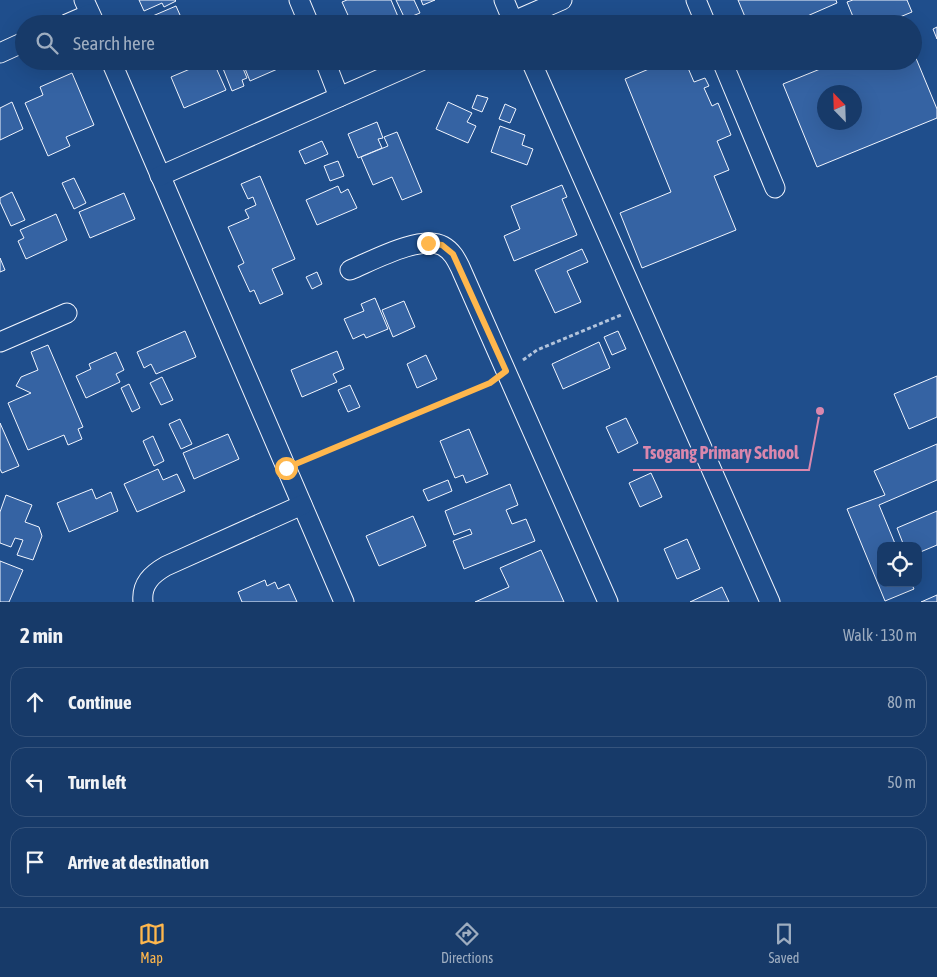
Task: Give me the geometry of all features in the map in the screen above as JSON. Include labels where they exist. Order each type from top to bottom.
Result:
[{"type":"street","points":[[299,0],[305,15]]},
{"type":"street","points":[[504,0],[509,15]]},
{"type":"street","points":[[529,15],[562,0]]},
{"type":"street","points":[[696,0],[702,15]]},
{"type":"street","points":[[0,53],[15,46]]},
{"type":"street","points":[[115,70],[344,602]]},
{"type":"street","points":[[328,70],[339,97]]},
{"type":"street","points":[[160,176],[400,70]]},
{"type":"street","points":[[535,70],[770,602]]},
{"type":"street","points":[[726,70],[775,188]]},
{"type":"street","points":[[350,270],[413,245],[428,243],[442,245],[453,254],[608,602]]},
{"type":"street","points":[[0,342],[67,313]]},
{"type":"street","points":[[143,602],[145,585],[153,574],[166,566],[302,505]]},
{"type":"path","points":[[286,468],[490,383],[537,350],[640,308]]},
{"type":"building","points":[[139,0],[176,1],[164,7],[162,3],[144,11]]},
{"type":"building","points":[[347,0],[391,0],[397,15],[348,15],[342,2]]},
{"type":"building","points":[[396,0],[414,0],[420,13],[403,15]]},
{"type":"building","points":[[421,0],[435,0],[423,5]]},
{"type":"building","points":[[738,0],[836,0],[837,3],[810,15],[744,15]]},
{"type":"building","points":[[853,0],[907,0],[912,12],[905,15],[852,15],[847,2]]},
{"type":"building","points":[[176,6],[180,15],[155,15]]},
{"type":"building","points":[[937,27],[937,39],[933,29]]},
{"type":"building","points":[[188,70],[217,70],[226,90],[184,108],[171,77]]},
{"type":"building","points":[[224,70],[244,70],[247,78],[242,80],[244,86],[232,91]]},
{"type":"building","points":[[246,70],[275,70],[250,81]]},
{"type":"building","points":[[646,70],[689,70],[694,82],[705,78],[709,86],[704,88],[712,106],[718,103],[731,135],[717,141],[729,170],[714,176],[736,230],[642,268],[620,213],[671,192],[625,79]]},
{"type":"building","points":[[818,70],[921,70],[937,109],[937,118],[817,167],[783,84]]},
{"type":"building","points":[[72,73],[94,125],[66,137],[70,146],[48,156],[25,103],[43,95],[40,87]]},
{"type":"building","points":[[477,95],[488,98],[482,112],[472,108]]},
{"type":"building","points":[[12,102],[23,129],[0,140],[0,108]]},
{"type":"building","points":[[448,102],[472,113],[467,122],[476,126],[468,143],[436,129]]},
{"type":"building","points":[[505,104],[516,109],[510,123],[499,119]]},
{"type":"building","points":[[377,122],[383,138],[378,139],[382,148],[358,158],[348,134]]},
{"type":"building","points":[[500,126],[525,135],[522,145],[533,149],[527,165],[491,152]]},
{"type":"building","points":[[397,132],[422,192],[402,200],[392,177],[373,185],[361,157],[388,146],[384,137]]},
{"type":"building","points":[[322,141],[328,154],[305,164],[299,151]]},
{"type":"building","points":[[338,161],[344,176],[330,181],[324,166]]},
{"type":"building","points":[[260,176],[295,259],[272,269],[283,294],[260,304],[254,290],[250,292],[238,266],[244,263],[228,227],[249,218],[245,210],[256,205],[253,197],[248,199],[241,184]]},
{"type":"building","points":[[74,178],[86,203],[74,209],[62,183]]},
{"type":"building","points":[[562,185],[567,197],[562,199],[577,235],[514,261],[504,236],[520,229],[511,206]]},
{"type":"building","points":[[338,186],[341,193],[348,189],[357,208],[317,225],[306,200]]},
{"type":"building","points":[[12,192],[25,220],[11,226],[0,198]]},
{"type":"building","points":[[124,193],[135,219],[90,238],[79,212]]},
{"type":"building","points":[[56,214],[67,240],[26,259],[18,241],[24,238],[20,230]]},
{"type":"building","points":[[582,249],[588,262],[567,271],[581,302],[555,313],[535,270]]},
{"type":"building","points":[[0,258],[5,270],[0,272]]},
{"type":"building","points":[[317,272],[322,284],[312,289],[306,277]]},
{"type":"building","points":[[375,298],[388,329],[366,338],[364,334],[353,339],[344,319],[364,311],[361,304]]},
{"type":"building","points":[[404,301],[415,327],[393,337],[382,310]]},
{"type":"building","points":[[185,331],[196,357],[156,374],[151,364],[144,368],[137,352]]},
{"type":"building","points":[[618,331],[626,349],[612,355],[604,337]]},
{"type":"building","points":[[599,342],[610,368],[563,389],[552,364]]},
{"type":"building","points":[[48,345],[83,427],[78,429],[82,439],[68,445],[64,435],[28,450],[8,403],[31,393],[16,386],[21,377],[38,370],[31,352]]},
{"type":"building","points":[[337,351],[344,369],[333,374],[337,382],[302,397],[291,370]]},
{"type":"building","points":[[116,352],[124,370],[116,374],[120,382],[86,398],[76,376],[91,369],[89,364]]},
{"type":"building","points":[[426,355],[437,379],[417,388],[407,364]]},
{"type":"building","points":[[937,376],[937,417],[909,429],[894,394]]},
{"type":"building","points":[[162,377],[173,400],[161,405],[150,383]]},
{"type":"building","points":[[129,384],[140,408],[132,412],[121,388]]},
{"type":"building","points":[[350,385],[360,407],[348,412],[338,390]]},
{"type":"building","points":[[626,418],[638,443],[618,453],[606,427]]},
{"type":"building","points":[[180,419],[192,444],[181,449],[169,424]]},
{"type":"building","points":[[0,423],[19,466],[2,473],[0,469]]},
{"type":"building","points":[[469,429],[488,474],[466,483],[463,475],[455,478],[440,441]]},
{"type":"building","points":[[228,434],[239,459],[194,479],[183,453]]},
{"type":"building","points":[[153,436],[164,461],[154,466],[143,441]]},
{"type":"building","points":[[937,444],[937,480],[879,505],[894,542],[877,542],[877,582],[847,509],[885,495],[874,471]]},
{"type":"building","points":[[158,469],[163,480],[177,474],[185,491],[137,512],[124,484]]},
{"type":"building","points":[[651,473],[662,497],[640,507],[629,483]]},
{"type":"building","points":[[448,480],[452,491],[428,501],[423,490]]},
{"type":"building","points":[[510,484],[518,505],[506,510],[512,524],[526,519],[535,541],[464,569],[453,541],[472,534],[470,529],[454,535],[445,511]]},
{"type":"building","points":[[92,489],[96,499],[111,492],[118,511],[69,532],[57,503]]},
{"type":"building","points":[[6,495],[32,505],[25,522],[39,527],[42,536],[33,560],[17,555],[23,540],[15,538],[11,547],[0,543],[0,512]]},
{"type":"building","points":[[937,511],[937,545],[922,551],[922,542],[902,542],[897,528]]},
{"type":"building","points":[[413,516],[426,546],[379,566],[366,536]]},
{"type":"building","points":[[687,539],[700,569],[677,579],[664,549]]},
{"type":"building","points":[[541,550],[564,602],[475,602],[509,587],[500,568]]},
{"type":"building","points":[[0,561],[23,570],[9,602],[0,602]]},
{"type":"building","points":[[265,580],[267,586],[275,582],[278,589],[289,584],[297,602],[242,602],[238,592]]},
{"type":"building","points":[[722,587],[729,602],[690,602]]},
{"type":"building","points":[[879,587],[913,587],[914,589],[885,601]]},
{"type":"building","points":[[937,595],[937,602],[921,602]]},
{"type":"place","name":"Tsogang Primary School","points":[[820,411]]},
{"type":"route","points":[[286,468],[490,383],[506,371],[453,254],[442,245],[428,243]]}]
